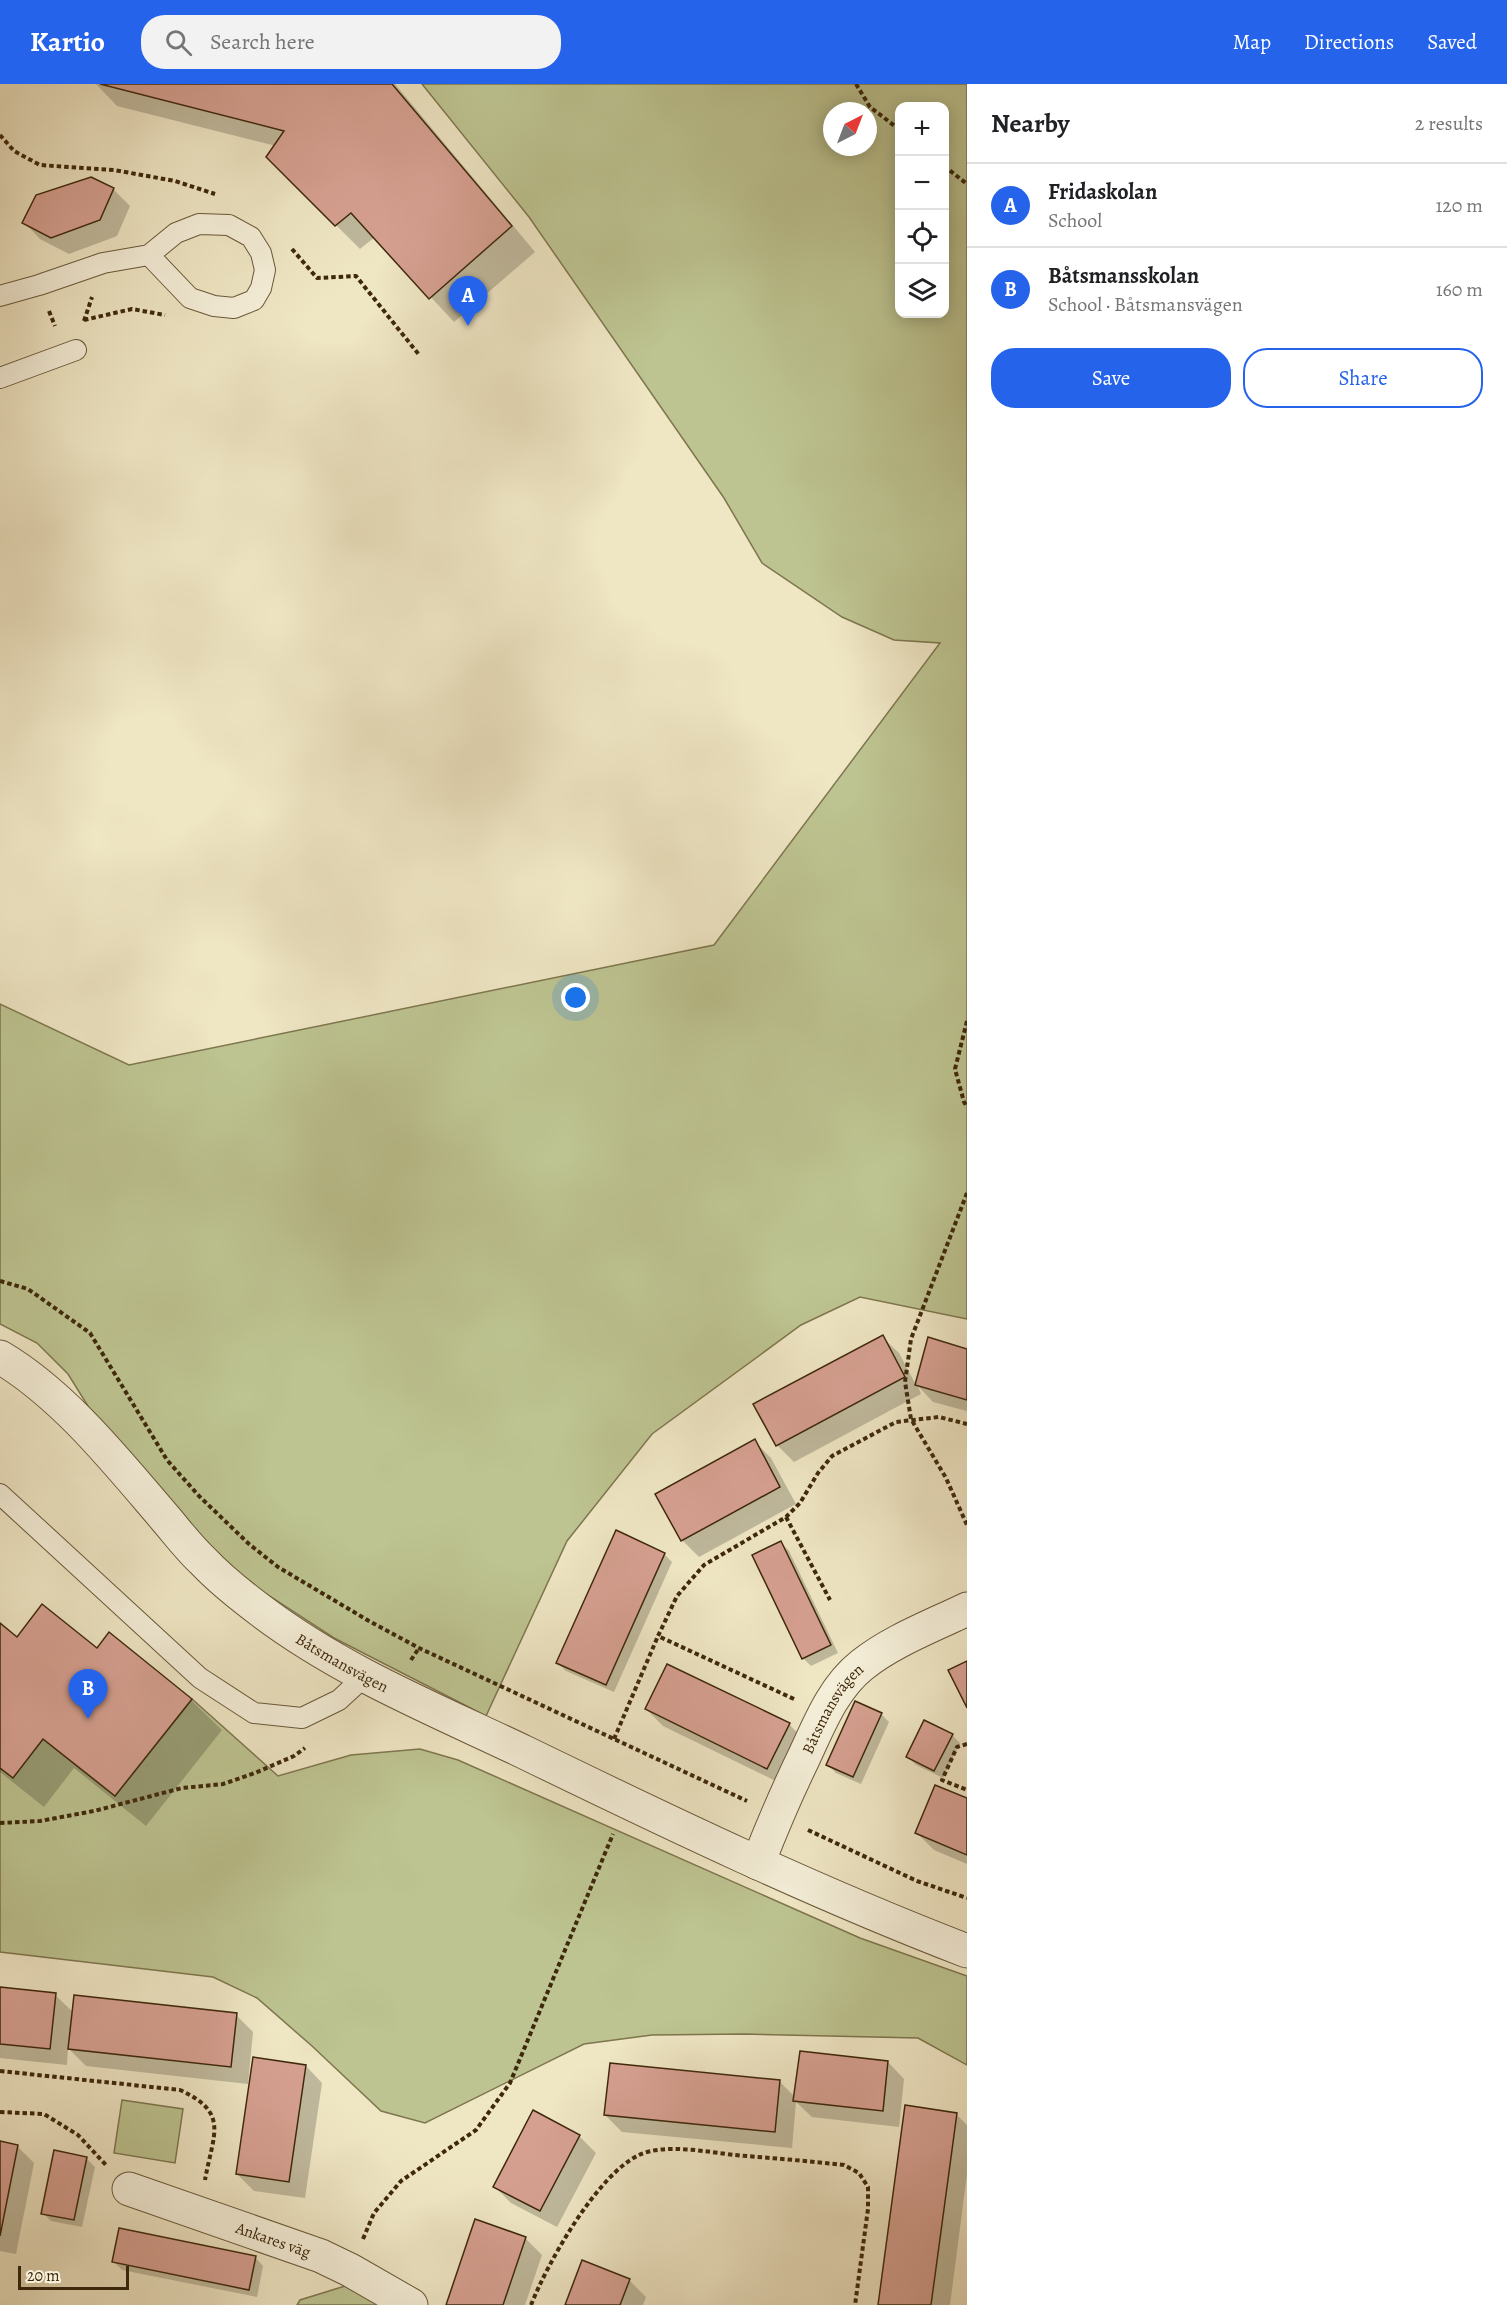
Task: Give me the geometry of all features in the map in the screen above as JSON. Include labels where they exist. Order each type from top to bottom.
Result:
[{"type":"street","name":"Båtsmansvägen","points":[[0,1357],[17,1367],[99,1443],[202,1561],[257,1608],[305,1643],[379,1683],[626,1802],[758,1863],[967,1951]]},
{"type":"street","name":"Båtsmansvägen","points":[[758,1863],[777,1815],[824,1713],[840,1687],[861,1666],[882,1651],[967,1609]]},
{"type":"street","name":"Ankares väg","points":[[129,2189],[321,2256],[411,2305]]},
{"type":"lane","points":[[0,296],[103,262],[149,255],[176,233],[199,224],[230,225],[251,237],[261,253],[266,270],[261,288],[254,300],[234,308],[214,306],[190,298],[149,255]]},
{"type":"lane","points":[[0,378],[76,350]]},
{"type":"lane","points":[[0,1494],[200,1678],[254,1713],[302,1718],[379,1683]]},
{"type":"path","points":[[856,84],[870,107],[895,126]]},
{"type":"path","points":[[949,169],[967,184]]},
{"type":"path","points":[[82,326],[103,262]]},
{"type":"path","points":[[39,285],[56,328]]},
{"type":"path","points":[[967,1021],[955,1069],[963,1102],[967,1107]]},
{"type":"path","points":[[967,1193],[911,1339],[905,1382],[911,1419],[946,1478],[967,1525]]},
{"type":"path","points":[[0,1281],[28,1289],[90,1334],[167,1460],[249,1544],[278,1567],[419,1648],[918,1881],[967,1898]]},
{"type":"path","points":[[614,1739],[677,1596],[704,1565],[786,1517],[800,1503],[818,1473],[832,1456],[896,1422],[939,1417],[967,1424]]},
{"type":"path","points":[[786,1517],[830,1600]]},
{"type":"path","points":[[658,1636],[824,1713]]},
{"type":"path","points":[[379,1683],[419,1648]]},
{"type":"path","points":[[0,1823],[40,1821],[93,1811],[182,1788],[224,1784],[294,1756],[314,1742]]},
{"type":"path","points":[[967,1744],[957,1747],[942,1780],[967,1790]]},
{"type":"path","points":[[350,2270],[374,2213],[401,2181],[476,2130],[510,2083],[626,1802]]},
{"type":"path","points":[[0,2072],[180,2090],[198,2098],[208,2108],[215,2121],[200,2213]]},
{"type":"path","points":[[0,2112],[44,2114],[78,2135],[129,2189]]},
{"type":"path","points":[[531,2305],[539,2285],[565,2238],[596,2194],[619,2169],[641,2154],[671,2149],[844,2164],[859,2173],[868,2187],[868,2209],[855,2305]]},
{"type":"green space","points":[[422,84],[967,84],[967,1319],[860,1297],[801,1325],[652,1434],[567,1541],[486,1716],[334,1638],[242,1578],[150,1486],[101,1427],[68,1374],[37,1343],[0,1324],[0,1004],[129,1065],[714,945],[940,643],[894,640],[842,617],[762,563],[724,498],[529,217]]},
{"type":"green space","points":[[192,1699],[278,1776],[351,1755],[420,1749],[458,1760],[860,1938],[967,1976],[967,2065],[918,2038],[744,2034],[652,2035],[584,2044],[425,2123],[381,2111],[257,1998],[213,1977],[0,1952],[0,1768],[13,1777],[43,1739],[115,1796]]},
{"type":"green space","points":[[122,2100],[183,2109],[175,2163],[114,2153]]},
{"type":"green space","points":[[345,2286],[379,2305],[297,2305],[300,2300]]},
{"type":"building","points":[[100,84],[392,84],[512,226],[429,299],[351,213],[335,226],[266,157],[284,131]]},
{"type":"building","points":[[91,177],[114,188],[100,220],[51,238],[22,223],[36,195]]},
{"type":"building","points":[[883,1335],[905,1377],[776,1446],[753,1404]]},
{"type":"building","points":[[928,1337],[967,1349],[967,1400],[915,1385]]},
{"type":"building","points":[[755,1439],[780,1487],[681,1541],[655,1494]]},
{"type":"building","points":[[616,1530],[665,1553],[606,1685],[556,1663]]},
{"type":"building","points":[[781,1541],[831,1645],[802,1659],[752,1555]]},
{"type":"building","points":[[42,1604],[97,1648],[109,1632],[192,1699],[115,1796],[43,1739],[13,1778],[0,1768],[0,1623],[17,1637]]},
{"type":"building","points":[[967,1661],[967,1708],[948,1670]]},
{"type":"building","points":[[667,1664],[790,1723],[767,1769],[645,1709]]},
{"type":"building","points":[[855,1701],[882,1713],[853,1777],[826,1765]]},
{"type":"building","points":[[924,1720],[953,1734],[934,1771],[906,1757]]},
{"type":"building","points":[[935,1785],[967,1798],[967,1855],[915,1833]]},
{"type":"building","points":[[0,1987],[56,1993],[50,2049],[0,2044]]},
{"type":"building","points":[[74,1995],[237,2013],[231,2067],[68,2049]]},
{"type":"building","points":[[800,2051],[888,2061],[883,2111],[793,2101]]},
{"type":"building","points":[[253,2057],[306,2065],[289,2182],[236,2174]]},
{"type":"building","points":[[610,2063],[780,2080],[775,2132],[604,2115]]},
{"type":"building","points":[[905,2105],[957,2113],[931,2305],[878,2305]]},
{"type":"building","points":[[533,2110],[580,2135],[540,2211],[493,2187]]},
{"type":"building","points":[[0,2141],[18,2145],[0,2236]]},
{"type":"building","points":[[54,2150],[87,2157],[74,2220],[41,2214]]},
{"type":"building","points":[[475,2219],[526,2237],[503,2305],[446,2305]]},
{"type":"building","points":[[119,2228],[256,2256],[249,2290],[112,2262]]},
{"type":"building","points":[[582,2260],[630,2279],[620,2305],[565,2305]]},
{"type":"place","name":"Fridaskolan","points":[[468,326]]},
{"type":"place","name":"Båtsmansskolan","points":[[88,1719]]}]
